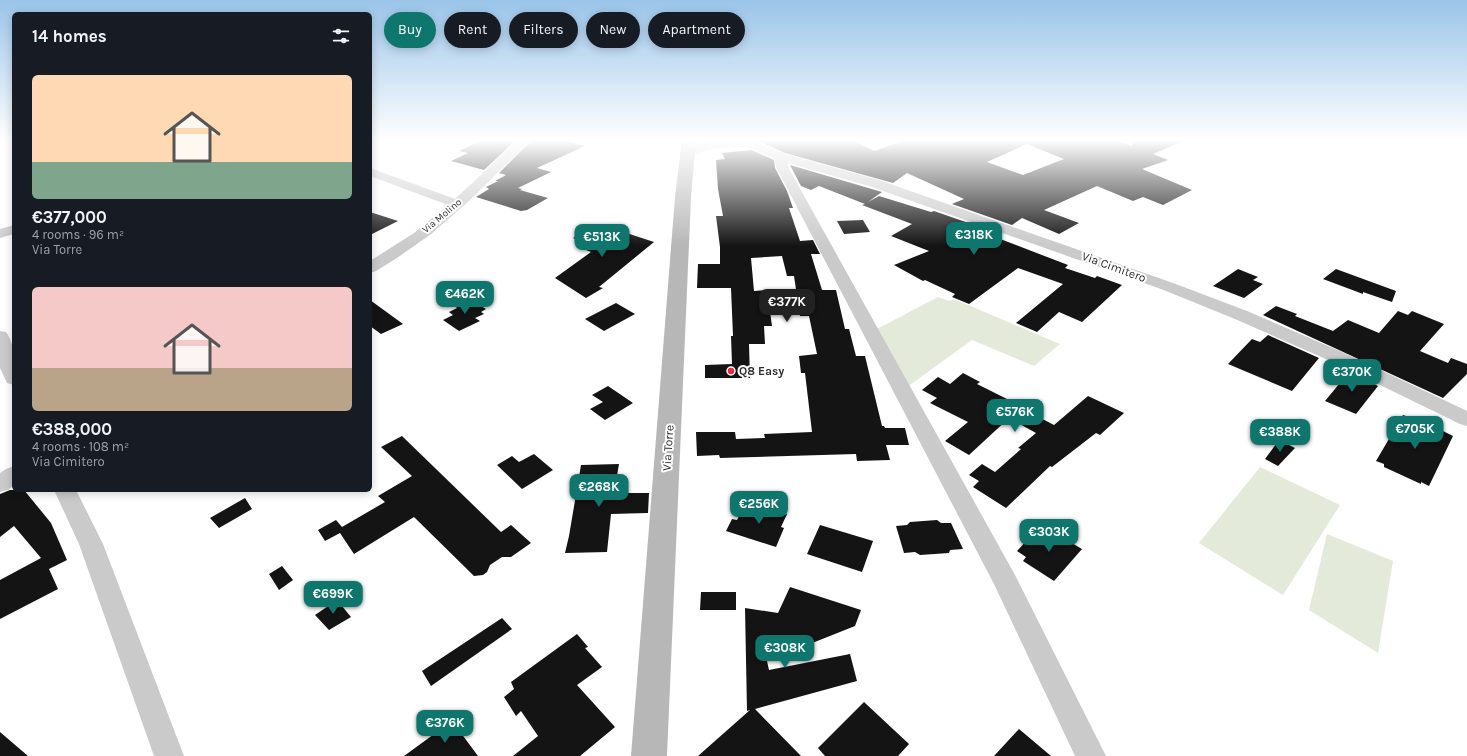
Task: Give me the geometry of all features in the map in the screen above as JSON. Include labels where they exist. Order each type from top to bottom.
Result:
[{"type":"main road","name":"Via Torre","points":[[649,756],[686,175]]},
{"type":"street","points":[[379,175],[457,204]]},
{"type":"street","name":"Via Molino","points":[[372,267],[395,253],[426,231],[488,175]]},
{"type":"street","points":[[786,175],[1006,582],[1091,756]]},
{"type":"street","name":"Via Cimitero","points":[[847,175],[874,183],[1167,286],[1241,315],[1342,359],[1467,419]]},
{"type":"street","points":[[0,234],[12,230]]},
{"type":"street","points":[[0,336],[12,374]]},
{"type":"street","points":[[0,484],[12,475]]},
{"type":"street","points":[[66,492],[91,544],[169,756]]},
{"type":"green space","points":[[938,297],[949,301],[954,299],[1060,344],[1034,366],[972,340],[907,387],[875,330]]},
{"type":"green space","points":[[1260,467],[1340,505],[1283,595],[1199,543]]},
{"type":"green space","points":[[1327,534],[1393,561],[1378,653],[1309,610]]},
{"type":"building","points":[[505,175],[544,175],[518,188],[522,189],[520,190],[548,198],[527,210],[521,211],[476,197],[489,189],[486,187],[498,181],[495,181]]},
{"type":"building","points":[[717,175],[779,175],[787,191],[793,208],[789,208],[800,241],[813,240],[820,254],[811,254],[822,290],[836,290],[845,329],[849,329],[856,356],[865,356],[882,426],[885,428],[905,428],[909,445],[886,445],[890,460],[857,461],[856,454],[720,458],[719,455],[697,456],[696,432],[735,432],[736,439],[765,438],[764,434],[812,432],[805,373],[801,373],[799,356],[817,354],[809,316],[800,316],[794,276],[787,276],[782,256],[751,258],[754,291],[767,290],[772,326],[764,326],[765,344],[749,344],[750,378],[705,378],[705,365],[732,364],[731,336],[733,336],[731,288],[697,288],[698,264],[720,264],[720,247],[716,216],[723,216]]},
{"type":"building","points":[[795,175],[825,175],[882,192],[868,202],[879,196],[931,212],[934,211],[1000,234],[995,237],[1068,265],[1065,268],[1095,278],[1097,276],[1122,285],[1082,322],[1059,312],[1037,332],[1016,323],[1063,284],[1018,268],[969,304],[952,297],[955,294],[925,280],[923,281],[894,265],[929,251],[891,236],[912,224],[862,205],[865,204],[819,186],[811,190],[801,186]]},
{"type":"building","points":[[865,175],[904,175],[893,183]]},
{"type":"building","points":[[912,175],[1157,175],[1192,190],[1163,205],[1143,197],[1133,201],[1097,186],[1044,210],[1079,223],[1059,234],[1022,218],[1012,225],[952,204],[964,199]]},
{"type":"building","points":[[372,213],[398,221],[372,234]]},
{"type":"building","points":[[863,220],[870,232],[844,234],[837,221]]},
{"type":"building","points":[[599,224],[654,242],[599,287],[603,288],[586,298],[555,278],[591,252],[586,250],[592,247],[577,242],[579,240],[573,238],[592,226],[595,227]]},
{"type":"building","points":[[1238,269],[1258,277],[1253,280],[1263,284],[1244,298],[1213,286]]},
{"type":"building","points":[[1336,269],[1396,291],[1392,302],[1363,292],[1363,294],[1323,279]]},
{"type":"building","points":[[471,300],[486,309],[481,312],[484,314],[475,318],[480,321],[459,331],[443,320],[453,315],[449,312],[457,308],[456,307]]},
{"type":"building","points":[[372,301],[403,324],[381,334],[372,327]]},
{"type":"building","points":[[616,303],[635,314],[604,331],[585,319]]},
{"type":"building","points":[[1276,306],[1297,314],[1295,316],[1333,331],[1348,320],[1379,333],[1398,311],[1408,315],[1412,311],[1444,324],[1420,351],[1448,363],[1451,358],[1467,364],[1467,374],[1443,398],[1263,315]]},
{"type":"building","points":[[1268,335],[1319,358],[1292,391],[1228,364],[1252,339],[1260,342]]},
{"type":"building","points":[[1349,372],[1378,386],[1356,414],[1325,401]]},
{"type":"building","points":[[963,373],[980,382],[977,384],[1013,402],[1017,400],[1031,407],[1027,411],[1054,425],[1088,396],[1124,413],[1100,435],[1096,433],[1052,467],[1050,466],[1006,508],[973,487],[979,481],[969,475],[982,464],[995,472],[1021,449],[1018,448],[1036,433],[1009,418],[969,455],[945,441],[968,422],[930,403],[937,398],[922,390],[938,377],[950,384]]},
{"type":"building","points":[[608,386],[633,403],[605,420],[590,409],[603,402],[592,395]]},
{"type":"building","points":[[1403,415],[1443,429],[1443,431],[1453,436],[1429,486],[1421,482],[1421,484],[1384,467],[1384,464],[1376,461]]},
{"type":"building","points":[[402,436],[501,532],[511,525],[531,543],[511,557],[502,557],[490,565],[487,572],[483,575],[474,576],[414,517],[354,554],[340,533],[325,541],[318,530],[336,520],[342,527],[385,502],[378,496],[412,476],[381,447]]},
{"type":"building","points":[[1279,440],[1295,448],[1278,466],[1265,459]]},
{"type":"building","points":[[534,454],[553,470],[522,489],[497,465],[512,456],[519,462]]},
{"type":"building","points":[[619,464],[614,493],[649,493],[648,513],[611,514],[607,552],[565,553],[581,465]]},
{"type":"building","points":[[10,490],[12,490],[12,492],[26,492],[51,523],[67,560],[49,569],[58,589],[0,619],[0,580],[41,558],[14,526],[0,537],[0,494]]},
{"type":"building","points":[[245,498],[252,509],[219,528],[210,518]]},
{"type":"building","points":[[746,503],[787,514],[781,527],[784,528],[776,547],[726,531],[732,519],[737,520]]},
{"type":"building","points":[[937,520],[941,523],[951,523],[963,549],[950,550],[949,553],[920,555],[915,552],[904,553],[896,526],[907,525],[910,522]]},
{"type":"building","points":[[820,525],[873,541],[862,572],[807,554]]},
{"type":"building","points":[[1041,525],[1082,549],[1054,581],[1023,561],[1026,557],[1017,551]]},
{"type":"building","points":[[282,566],[293,580],[279,590],[269,574]]},
{"type":"building","points":[[790,587],[861,610],[855,626],[767,661],[769,670],[850,654],[857,681],[755,709],[801,756],[698,756],[750,710],[747,711],[745,608],[778,613]]},
{"type":"building","points":[[701,592],[736,592],[736,610],[700,610]]},
{"type":"building","points":[[337,600],[351,617],[329,630],[315,615]]},
{"type":"building","points":[[502,618],[512,629],[431,686],[422,671]]},
{"type":"building","points":[[577,634],[588,647],[585,648],[602,667],[577,685],[615,727],[580,756],[513,756],[538,736],[521,711],[516,716],[504,697],[514,689],[511,682]]},
{"type":"building","points":[[864,702],[909,744],[898,756],[825,756],[818,748]]},
{"type":"building","points":[[452,721],[478,756],[404,756]]},
{"type":"building","points":[[1019,729],[1051,756],[994,756]]},
{"type":"building","points":[[0,732],[28,756],[0,756]]},
{"type":"place","name":"Q8 Easy","points":[[731,371]]}]
